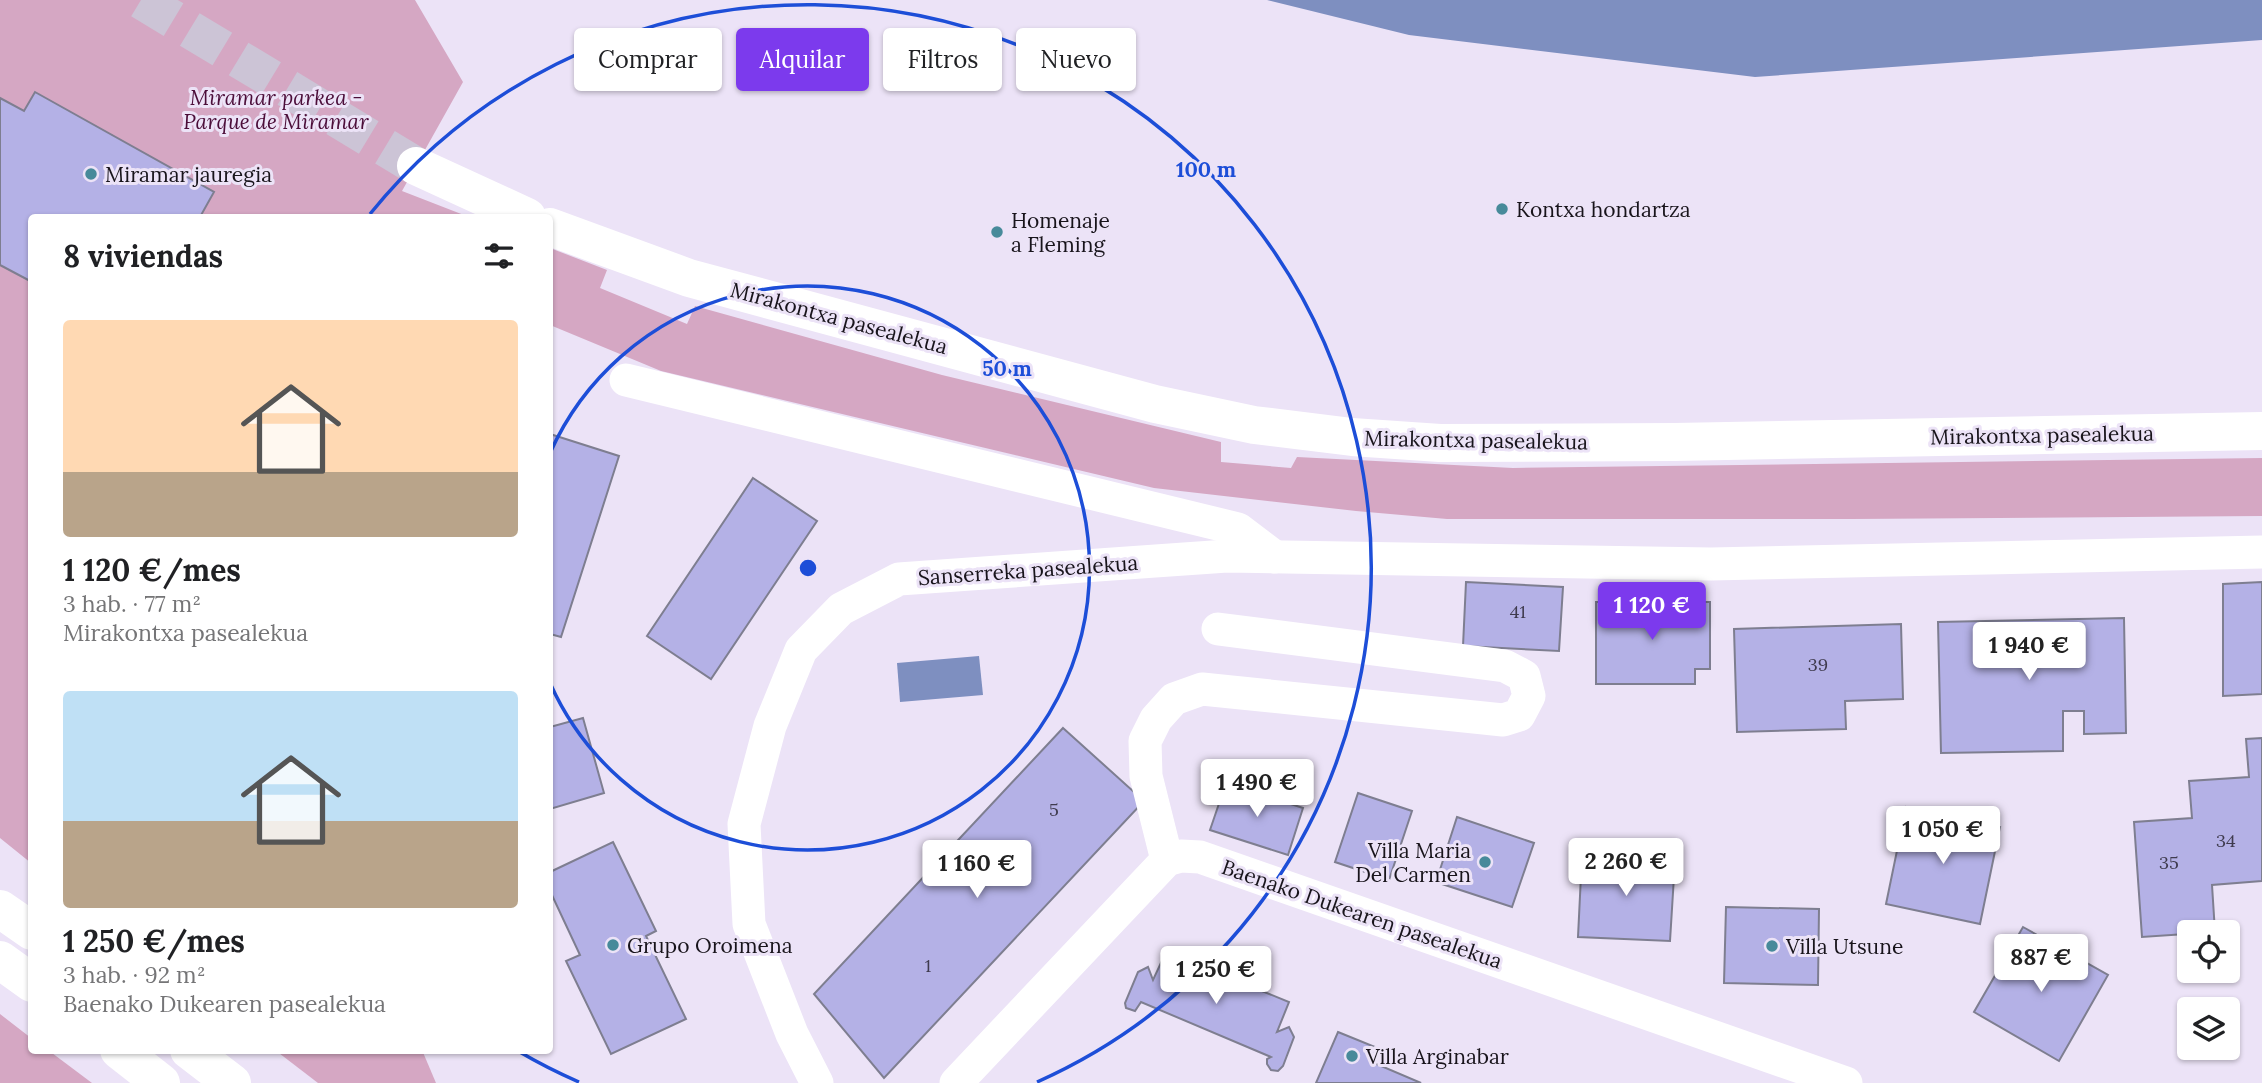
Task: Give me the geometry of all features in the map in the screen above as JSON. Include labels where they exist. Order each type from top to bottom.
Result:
[{"type":"main road","points":[[416,166],[520,214]]},
{"type":"main road","name":"Mirakontxa pasealekua","points":[[553,228],[689,278],[1155,404],[1254,425],[1352,437],[1440,443],[1674,442],[2262,431]]},
{"type":"main road","points":[[0,909],[28,928]]},
{"type":"main road","points":[[0,960],[28,980]]},
{"type":"main road","points":[[124,1054],[162,1083]]},
{"type":"main road","points":[[194,1054],[232,1083]]},
{"type":"street","points":[[626,380],[1238,529],[1275,557],[1711,564],[2262,552]]},
{"type":"street","name":"Sanserreka pasealekua","points":[[817,1083],[792,1034],[749,924],[744,824],[770,726],[801,650],[841,609],[900,579],[1227,556],[1275,557]]},
{"type":"street","points":[[956,1083],[1167,860],[1146,776],[1145,741],[1156,719],[1174,699],[1202,689],[1503,720],[1519,715],[1529,696],[1524,676],[1506,666],[1218,629]]},
{"type":"street","name":"Baenako Dukearen pasealekua","points":[[1167,860],[1181,856],[1200,857],[1846,1083]]},
{"type":"green space","name":"Miramar parkea - Parque de Miramar","points":[[0,0],[415,0],[463,82],[402,191],[461,214],[28,214],[28,861],[0,838]]},
{"type":"green space","points":[[553,249],[607,270],[600,288],[687,324],[695,306],[942,375],[1221,442],[1221,462],[1291,468],[1297,457],[1513,468],[2262,458],[2262,516],[1447,519],[1356,511],[1154,488],[661,371],[553,326]]},
{"type":"green space","points":[[0,1014],[28,1036],[28,1054],[53,1054],[92,1083],[0,1083]]},
{"type":"green space","points":[[280,1054],[424,1054],[436,1083],[318,1083]]},
{"type":"water","points":[[1267,0],[2262,0],[2262,40],[1755,77],[1409,35]]},
{"type":"water","points":[[979,656],[983,695],[900,702],[897,663]]},
{"type":"building","name":"Miramar jauregia","points":[[35,92],[214,192],[202,214],[28,214],[28,280],[0,265],[0,98],[24,111]]},
{"type":"building","points":[[553,435],[619,456],[561,637],[553,635]]},
{"type":"building","points":[[753,478],[817,521],[711,679],[647,636]]},
{"type":"building","points":[[1466,582],[1563,587],[1559,651],[1463,646]]},
{"type":"building","points":[[2262,582],[2262,694],[2223,696],[2223,584]]},
{"type":"building","points":[[1596,602],[1710,602],[1710,669],[1695,669],[1695,684],[1596,684]]},
{"type":"building","points":[[2124,618],[2126,733],[2084,734],[2084,711],[2063,711],[2063,751],[1941,753],[1938,622]]},
{"type":"building","points":[[1901,624],[1903,699],[1845,701],[1846,729],[1737,732],[1734,629]]},
{"type":"building","points":[[583,718],[604,793],[553,808],[553,726]]},
{"type":"building","points":[[1063,728],[1144,801],[884,1078],[814,994]]},
{"type":"building","points":[[2262,738],[2262,881],[2212,885],[2214,920],[2177,920],[2177,935],[2142,937],[2134,822],[2192,818],[2189,781],[2249,777],[2246,739]]},
{"type":"building","points":[[1226,783],[1303,808],[1288,855],[1210,830]]},
{"type":"building","points":[[1358,793],[1412,811],[1389,880],[1335,862]]},
{"type":"building","points":[[1906,807],[2000,827],[1980,924],[1886,904]]},
{"type":"building","name":"Villa Maria Del Carmen","points":[[1457,817],[1534,843],[1512,907],[1436,882]]},
{"type":"building","name":"Grupo Oroimena","points":[[613,842],[656,931],[646,936],[686,1019],[611,1054],[566,961],[580,955],[553,897],[553,871]]},
{"type":"building","points":[[1582,855],[1675,860],[1670,941],[1578,937]]},
{"type":"building","name":"Villa Utsune","points":[[1726,907],[1819,909],[1818,985],[1724,983]]},
{"type":"building","points":[[2023,927],[2108,975],[2059,1061],[1974,1012]]},
{"type":"building","points":[[1166,952],[1289,1002],[1277,1032],[1289,1027],[1294,1037],[1283,1066],[1278,1071],[1271,1070],[1267,1064],[1267,1059],[1271,1057],[1141,1002],[1135,1011],[1126,1008],[1125,1003],[1138,972],[1148,967],[1153,980]]},
{"type":"building","name":"Villa Arginabar","points":[[1338,1032],[1380,1049],[1374,1063],[1421,1083],[1316,1083]]},
{"type":"tunnel","points":[[141,0],[416,166]]},
{"type":"place","name":"Miramar jauregia","points":[[91,174]]},
{"type":"place","name":"Kontxa hondartza","points":[[1502,209]]},
{"type":"place","name":"Homenaje a Fleming","points":[[997,232]]},
{"type":"place","name":"Villa Maria Del Carmen","points":[[1485,862]]},
{"type":"place","name":"Grupo Oroimena","points":[[613,945]]},
{"type":"place","name":"Villa Utsune","points":[[1772,946]]},
{"type":"place","name":"Villa Arginabar","points":[[1352,1056]]}]
